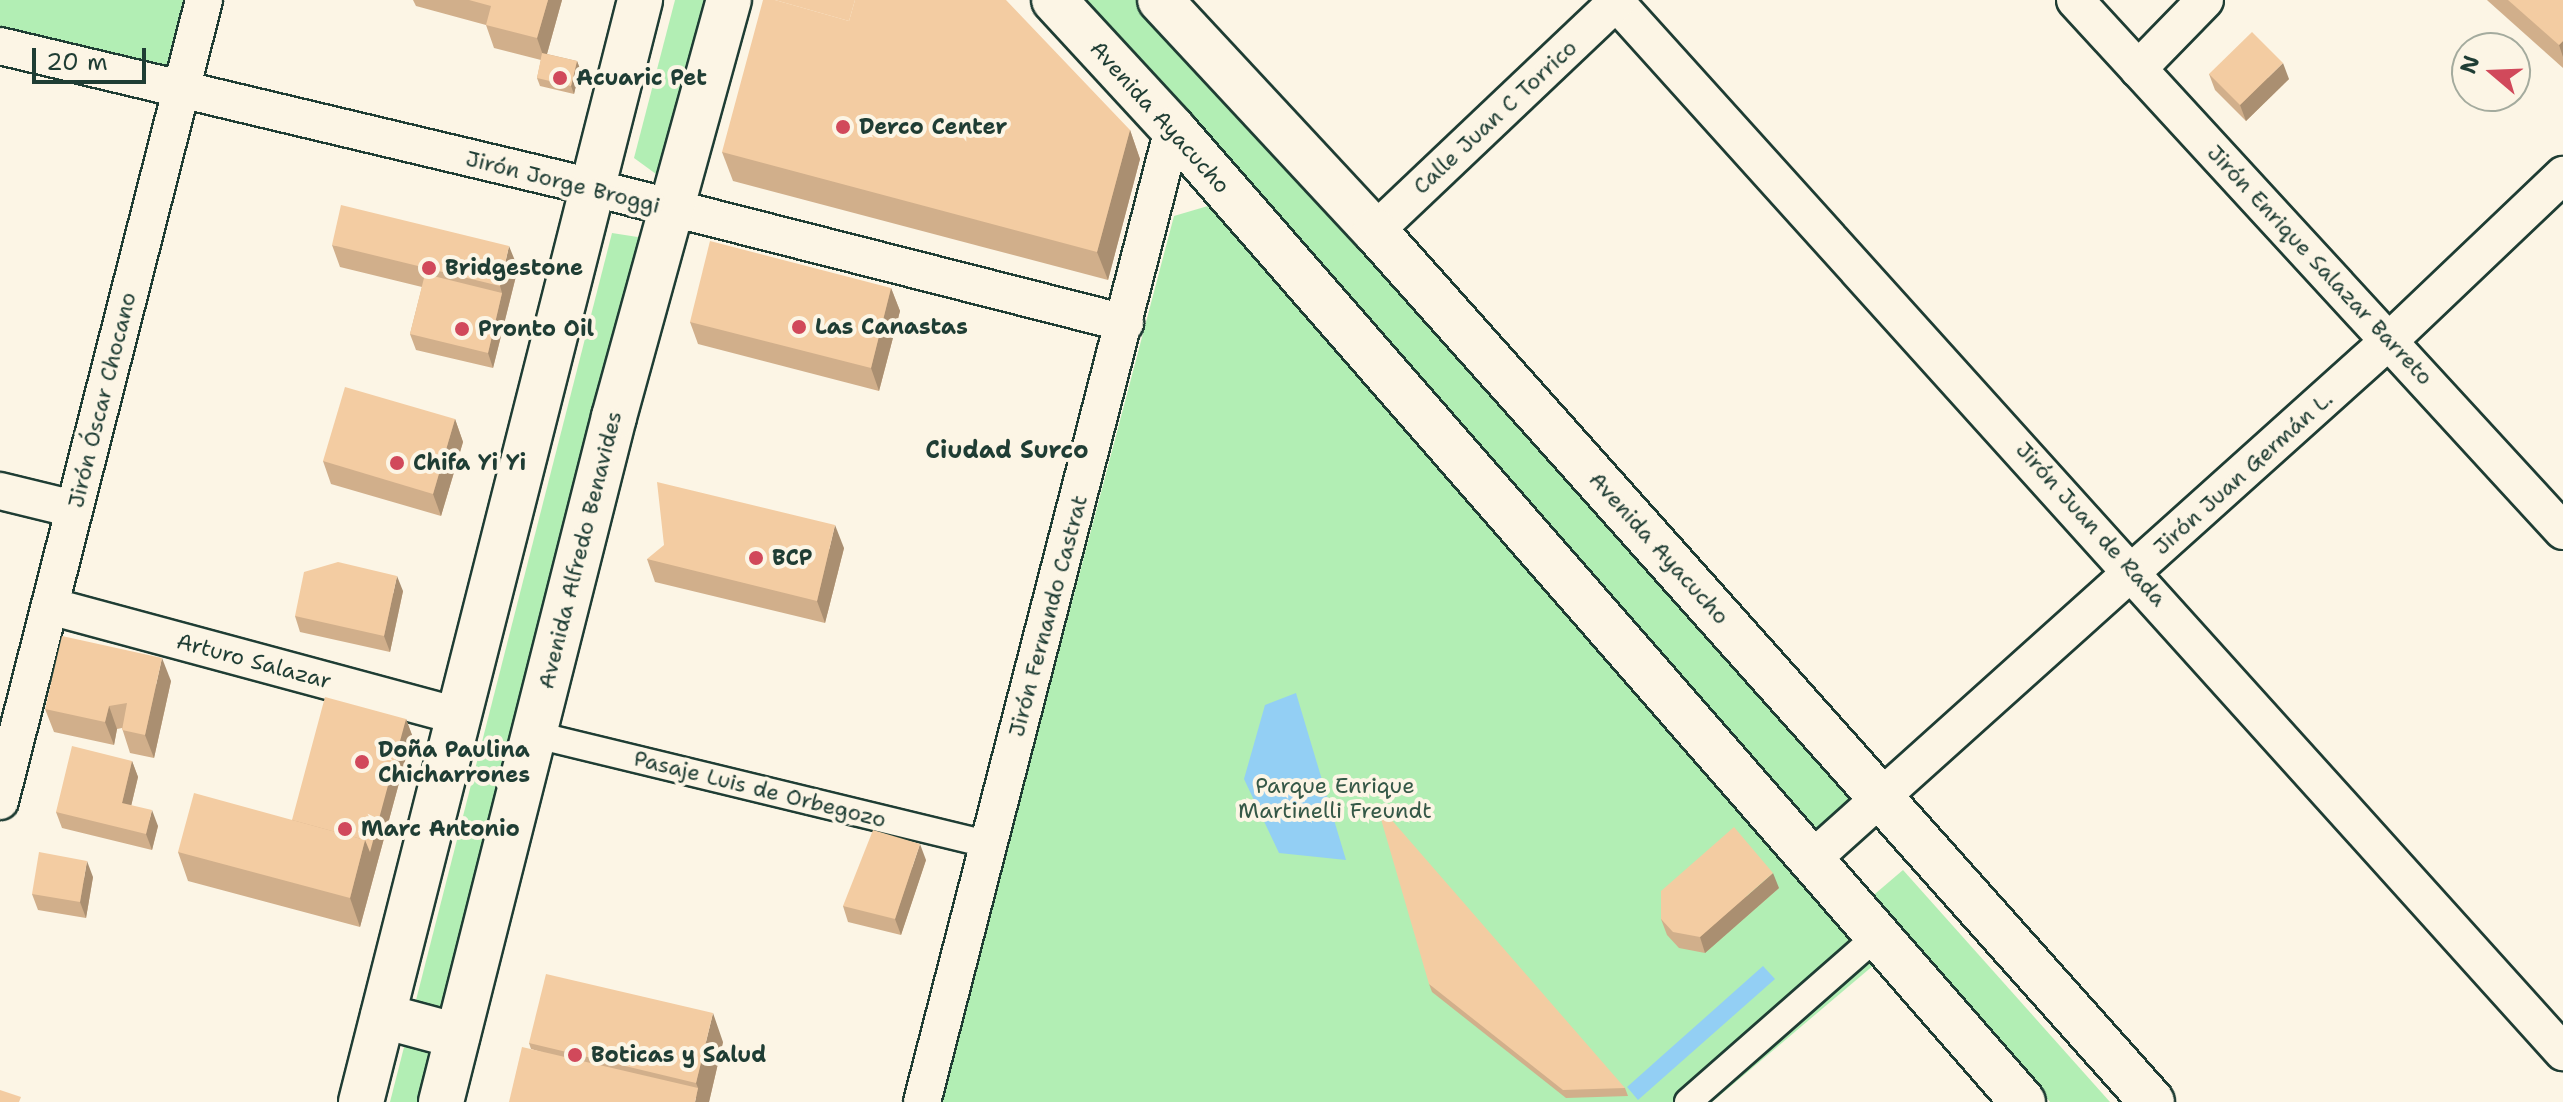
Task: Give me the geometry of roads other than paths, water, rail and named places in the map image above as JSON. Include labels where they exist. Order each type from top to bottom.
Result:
[{"type":"main road","points":[[361,1102],[588,188],[640,0]]},
{"type":"main road","name":"Avenida Alfredo Benavides","points":[[441,1102],[532,734],[670,208],[729,0]]},
{"type":"main road","name":"Avenida Ayacucho","points":[[1054,0],[1173,129],[2023,1102]]},
{"type":"main road","name":"Avenida Ayacucho","points":[[1160,0],[1375,231],[2152,1102]]},
{"type":"main road","points":[[383,1016],[457,1036]]},
{"type":"street","name":"Jirón Óscar Chocano","points":[[0,801],[204,0]]},
{"type":"street","name":"Jirón Enrique Salazar Barreto","points":[[2075,0],[2391,339],[2563,531]]},
{"type":"street","points":[[2138,69],[2205,0]]},
{"type":"street","name":"Calle Juan C Torrico","points":[[1375,231],[1615,1]]},
{"type":"street","name":"Jirón Juan de Rada","points":[[1615,1],[2134,571],[2563,1052]]},
{"type":"street","name":"Jirón Jorge Broggi","points":[[0,46],[670,208],[1125,323]]},
{"type":"street","name":"Jirón Fernando Castrat","points":[[922,1102],[1173,129]]},
{"type":"street","name":"Jirón Juan Germán L.","points":[[1810,861],[2391,339],[2563,175]]},
{"type":"street","points":[[0,491],[74,509]]},
{"type":"street","name":"Arturo Salazar","points":[[50,606],[459,716]]},
{"type":"street","name":"Pasaje Luis de Orbegozo","points":[[532,734],[988,844]]},
{"type":"street","points":[[1688,1102],[1876,937]]},
{"type":"water","points":[[1296,693],[1346,860],[1279,853],[1244,779],[1265,705]]},
{"type":"water","points":[[1763,966],[1775,979],[1638,1100],[1627,1087]]},
{"type":"place","name":"Acuaric Pet","points":[[560,78]]},
{"type":"place","name":"Derco Center","points":[[843,127]]},
{"type":"place","name":"Bridgestone","points":[[429,268]]},
{"type":"place","name":"Las Canastas","points":[[799,327]]},
{"type":"place","name":"Pronto Oil","points":[[462,329]]},
{"type":"place","name":"Chifa Yi Yi","points":[[397,463]]},
{"type":"place","name":"BCP","points":[[756,558]]},
{"type":"place","name":"Doña Paulina Chicharrones","points":[[362,762]]},
{"type":"place","name":"Marc Antonio","points":[[345,829]]},
{"type":"place","name":"Boticas y Salud","points":[[575,1055]]},
{"type":"district","name":"Ciudad Surco","points":[[1007,451]]},
{"type":"park label","name":"Parque Enrique Martinelli Freundt","points":[[1335,798]]}]
